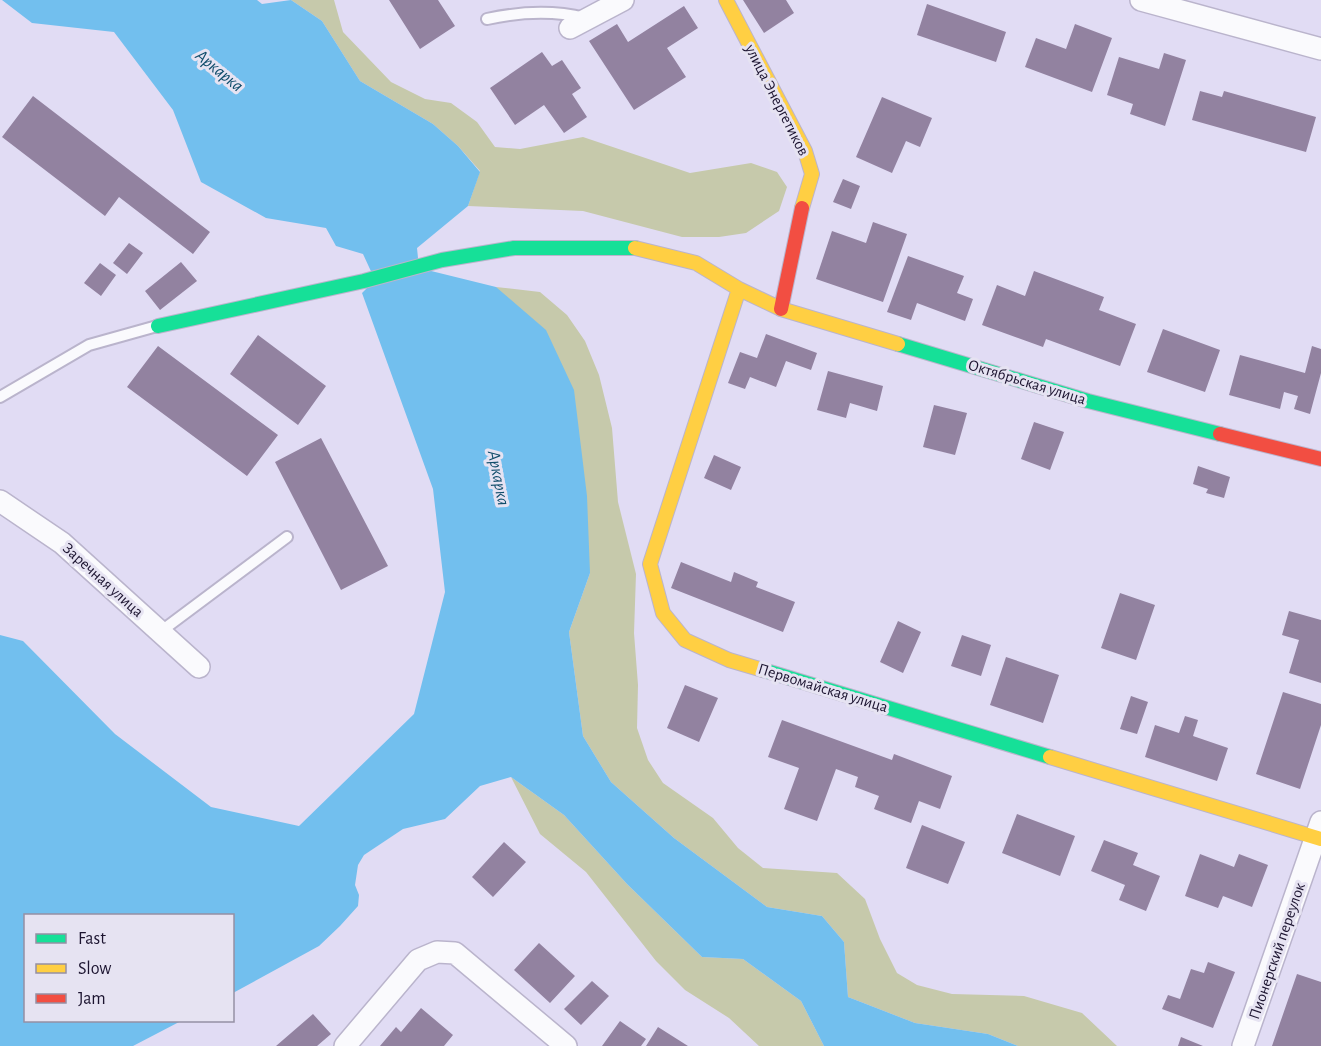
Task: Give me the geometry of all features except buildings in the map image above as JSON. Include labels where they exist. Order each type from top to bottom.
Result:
[{"type":"street","points":[[579,23],[623,0]]},
{"type":"street","name":"улица Энергетиков","points":[[726,0],[805,152],[812,174],[799,217],[781,309]]},
{"type":"street","points":[[1141,0],[1321,50]]},
{"type":"street","name":"Октябрьская улица","points":[[158,326],[364,281],[442,260],[514,248],[633,247],[696,263],[739,289],[781,309],[1088,401],[1321,459]]},
{"type":"street","name":"Первомайская улица","points":[[739,289],[650,564],[663,613],[685,640],[729,660],[1320,833]]},
{"type":"street","name":"Заречная улица","points":[[0,501],[62,543],[199,667]]},
{"type":"street","name":"Пионерский переулок","points":[[1243,1046],[1320,833]]},
{"type":"street","points":[[345,1046],[418,960],[437,952],[455,954],[566,1046]]},
{"type":"lane","points":[[487,19],[516,14],[569,14],[579,23]]},
{"type":"lane","points":[[0,397],[89,345],[158,326]]},
{"type":"lane","points":[[160,632],[287,537]]},
{"type":"green space","points":[[291,0],[334,0],[343,32],[391,82],[425,99],[451,103],[477,122],[495,147],[520,149],[583,137],[690,173],[751,163],[777,172],[787,187],[779,211],[746,233],[719,237],[682,237],[583,211],[468,206],[480,171],[458,146],[433,124],[360,81],[322,21]]},
{"type":"green space","points":[[496,287],[540,292],[567,315],[585,341],[599,375],[612,428],[618,502],[636,574],[634,633],[638,685],[637,728],[648,760],[663,783],[713,818],[738,848],[763,868],[837,873],[865,899],[880,939],[897,973],[917,985],[952,994],[1024,996],[1082,1013],[1117,1046],[1018,1046],[988,1034],[915,1023],[848,997],[844,942],[822,916],[767,907],[674,838],[611,782],[583,736],[569,632],[590,573]]},
{"type":"green space","points":[[511,777],[564,815],[627,884],[702,957],[743,959],[801,1001],[824,1046],[759,1046],[729,1018],[685,990],[656,961],[586,872],[540,834]]},
{"type":"water","name":"Аркарка","points":[[2,0],[257,0],[262,4],[291,0],[322,21],[360,81],[433,124],[458,146],[480,172],[468,206],[417,248],[419,268],[496,287],[546,330],[574,390],[587,496],[590,573],[569,632],[583,736],[611,782],[674,838],[767,907],[822,916],[844,942],[848,997],[915,1023],[988,1034],[1018,1046],[824,1046],[801,1001],[743,959],[702,957],[627,884],[564,815],[511,777],[480,786],[445,819],[403,829],[364,855],[358,865],[355,885],[359,895],[358,906],[340,926],[319,946],[234,992],[234,914],[24,914],[24,1022],[179,1022],[133,1046],[0,1046],[0,635],[23,641],[115,734],[211,807],[299,826],[414,714],[445,592],[433,489],[362,293],[375,280],[363,254],[336,246],[326,228],[266,218],[201,182],[173,110],[114,32],[32,23]]},
{"type":"traffic: fast","points":[[158,326],[364,281],[442,260],[514,248],[635,248]]},
{"type":"traffic: fast","points":[[898,344],[1088,401],[1220,434]]},
{"type":"traffic: fast","points":[[763,670],[1050,757]]},
{"type":"traffic: slow","points":[[726,0],[805,151],[812,174],[802,208]]},
{"type":"traffic: slow","points":[[635,248],[696,263],[739,289],[781,309],[898,344]]},
{"type":"traffic: slow","points":[[739,289],[650,564],[663,613],[685,640],[729,660],[763,670]]},
{"type":"traffic: slow","points":[[1050,757],[1321,839]]},
{"type":"traffic: jam","points":[[781,309],[802,208]]},
{"type":"traffic: jam","points":[[1220,434],[1321,459]]}]
